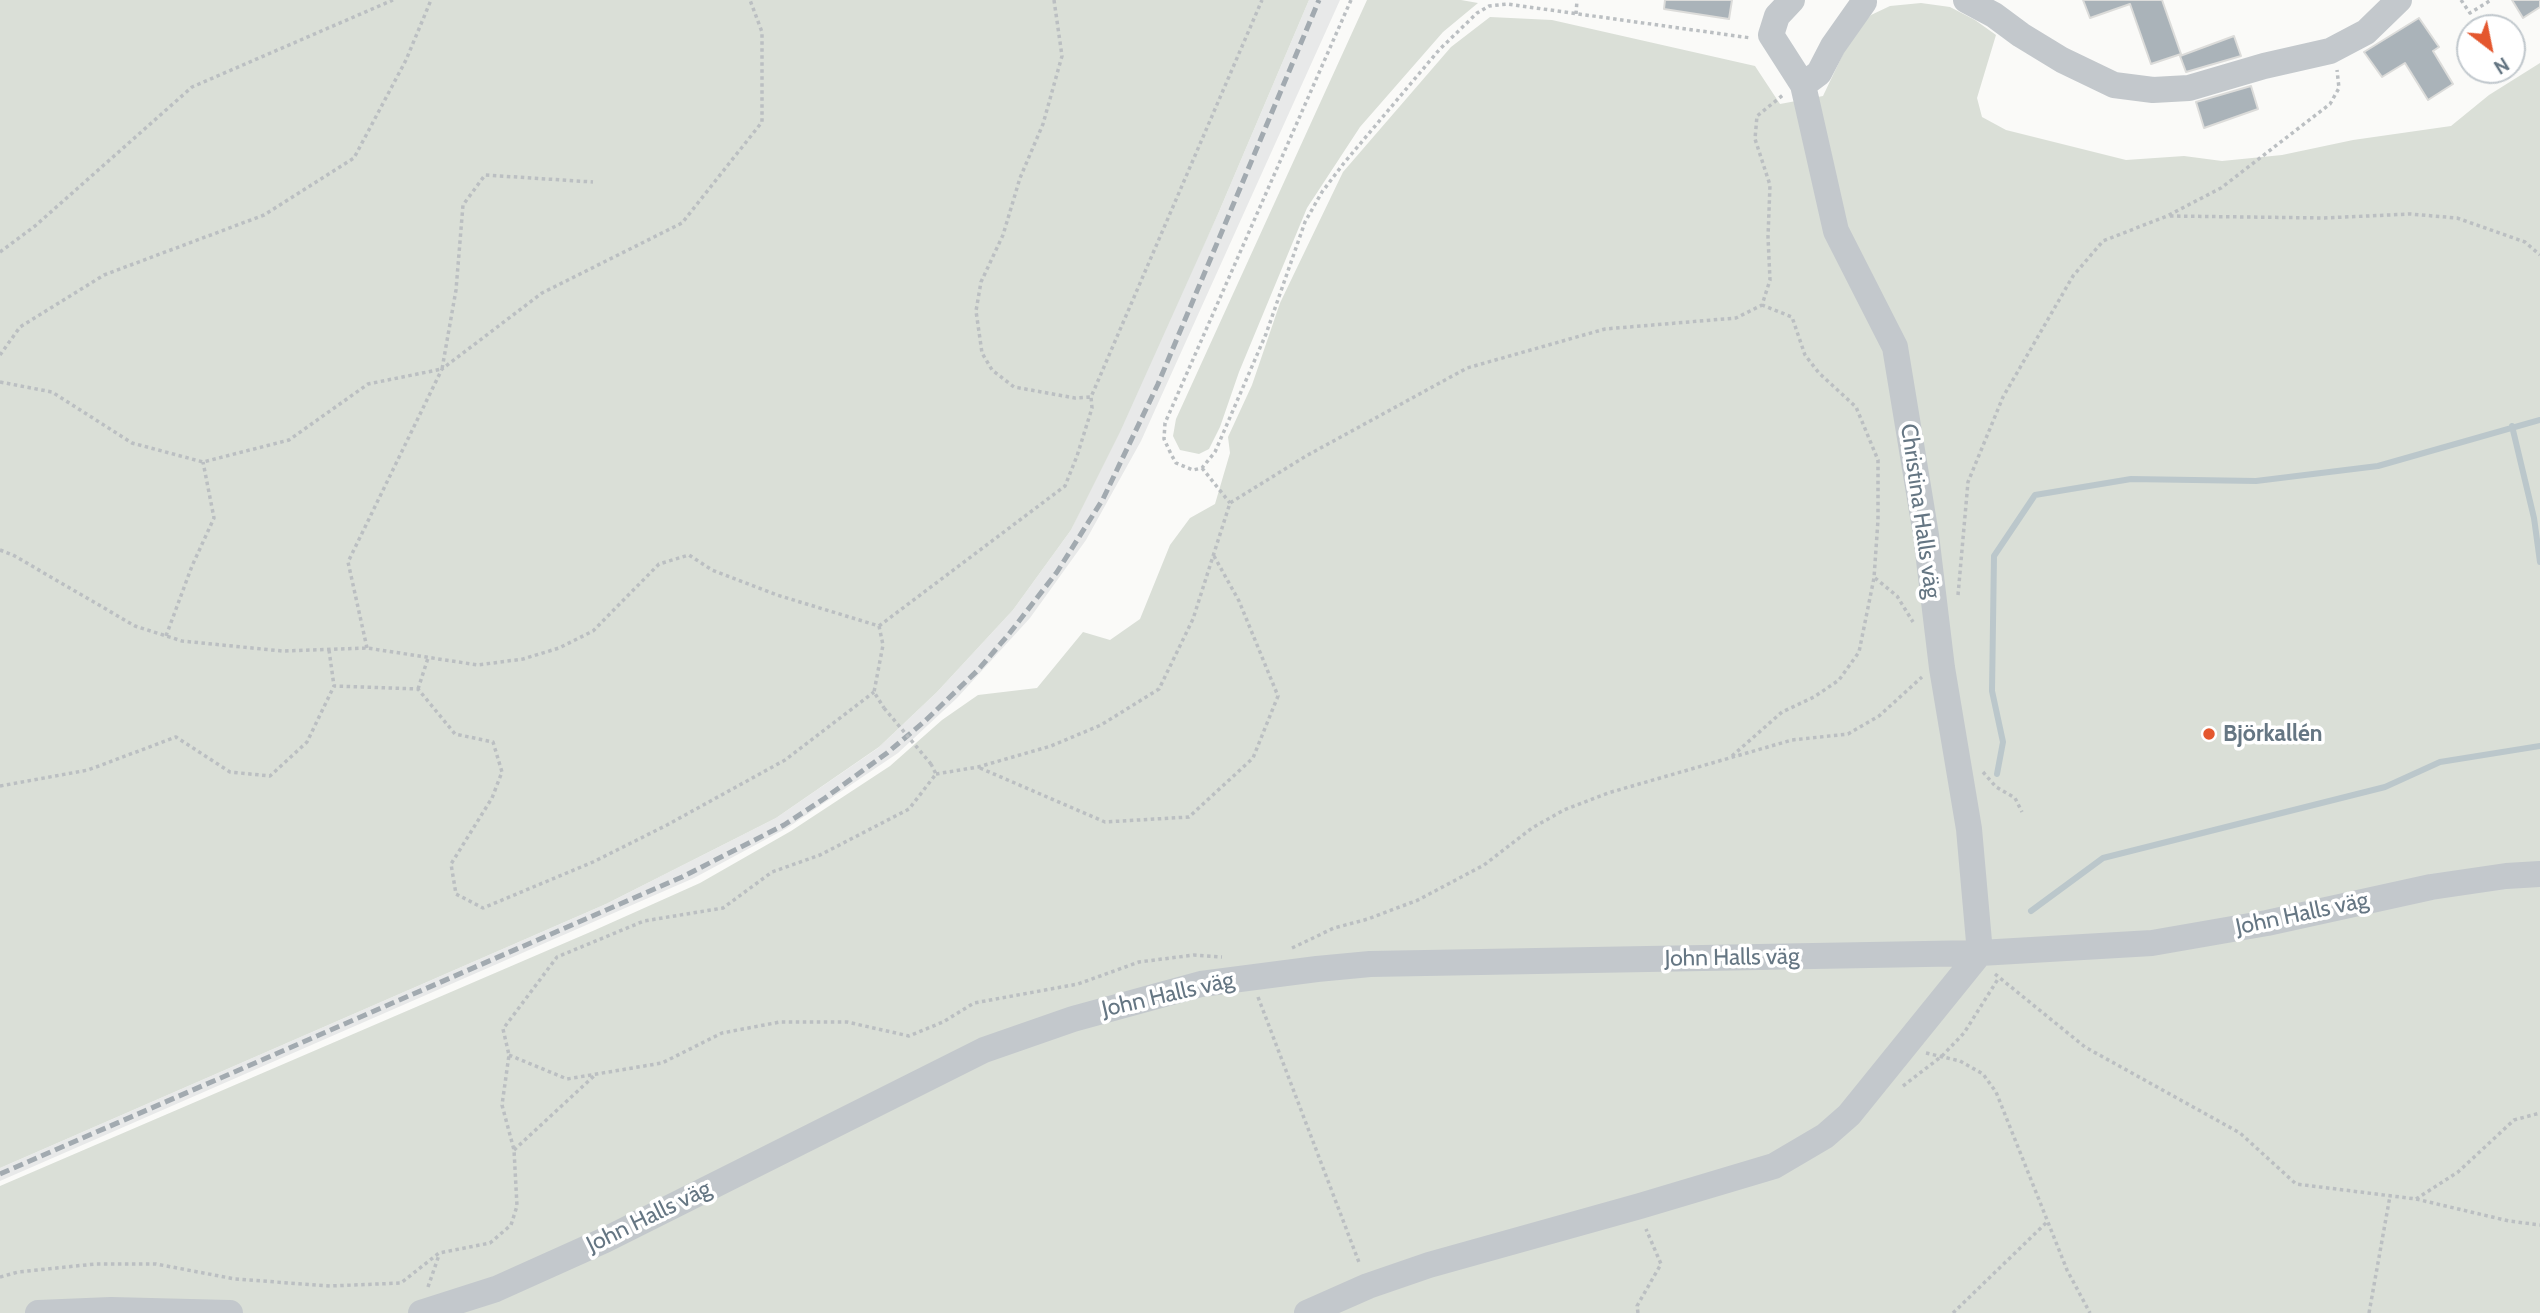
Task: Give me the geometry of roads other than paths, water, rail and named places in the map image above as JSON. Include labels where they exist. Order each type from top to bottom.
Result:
[{"type":"street","name":"Christina Halls väg","points":[[1793,0],[1777,16],[1770,35],[1803,85],[1836,231],[1895,347],[1926,535],[1942,668],[1969,829],[1980,953]]},
{"type":"street","points":[[1966,0],[1994,15],[2062,60],[2115,85],[2153,90],[2189,88],[2264,66],[2330,51],[2366,32],[2399,0]]},
{"type":"street","points":[[1803,85],[1819,73],[1860,1]]},
{"type":"street","name":"John Halls väg","points":[[425,1312],[496,1289],[605,1240],[984,1050],[1111,1008],[1201,984],[1250,976],[1370,964],[1980,953],[2152,943],[2267,923],[2431,887],[2540,874]]},
{"type":"street","points":[[1307,1313],[1368,1286],[1429,1265],[1774,1166],[1825,1136],[1849,1115],[1980,953]]},
{"type":"street","points":[[38,1313],[111,1310],[230,1313]]},
{"type":"waterway","points":[[1997,774],[2003,742],[1992,691],[1994,556],[2035,495],[2131,479],[2256,481],[2378,466],[2540,420]]},
{"type":"waterway","points":[[2512,426],[2534,518],[2540,562]]},
{"type":"waterway","points":[[2031,911],[2103,858],[2385,787],[2440,762],[2540,746]]},
{"type":"railway","points":[[0,1174],[682,877],[784,825],[887,753],[925,721],[978,670],[1009,634],[1057,572],[1103,499],[1158,384],[1319,0]]},
{"type":"place","name":"Björkallén","points":[[2209,734]]}]
